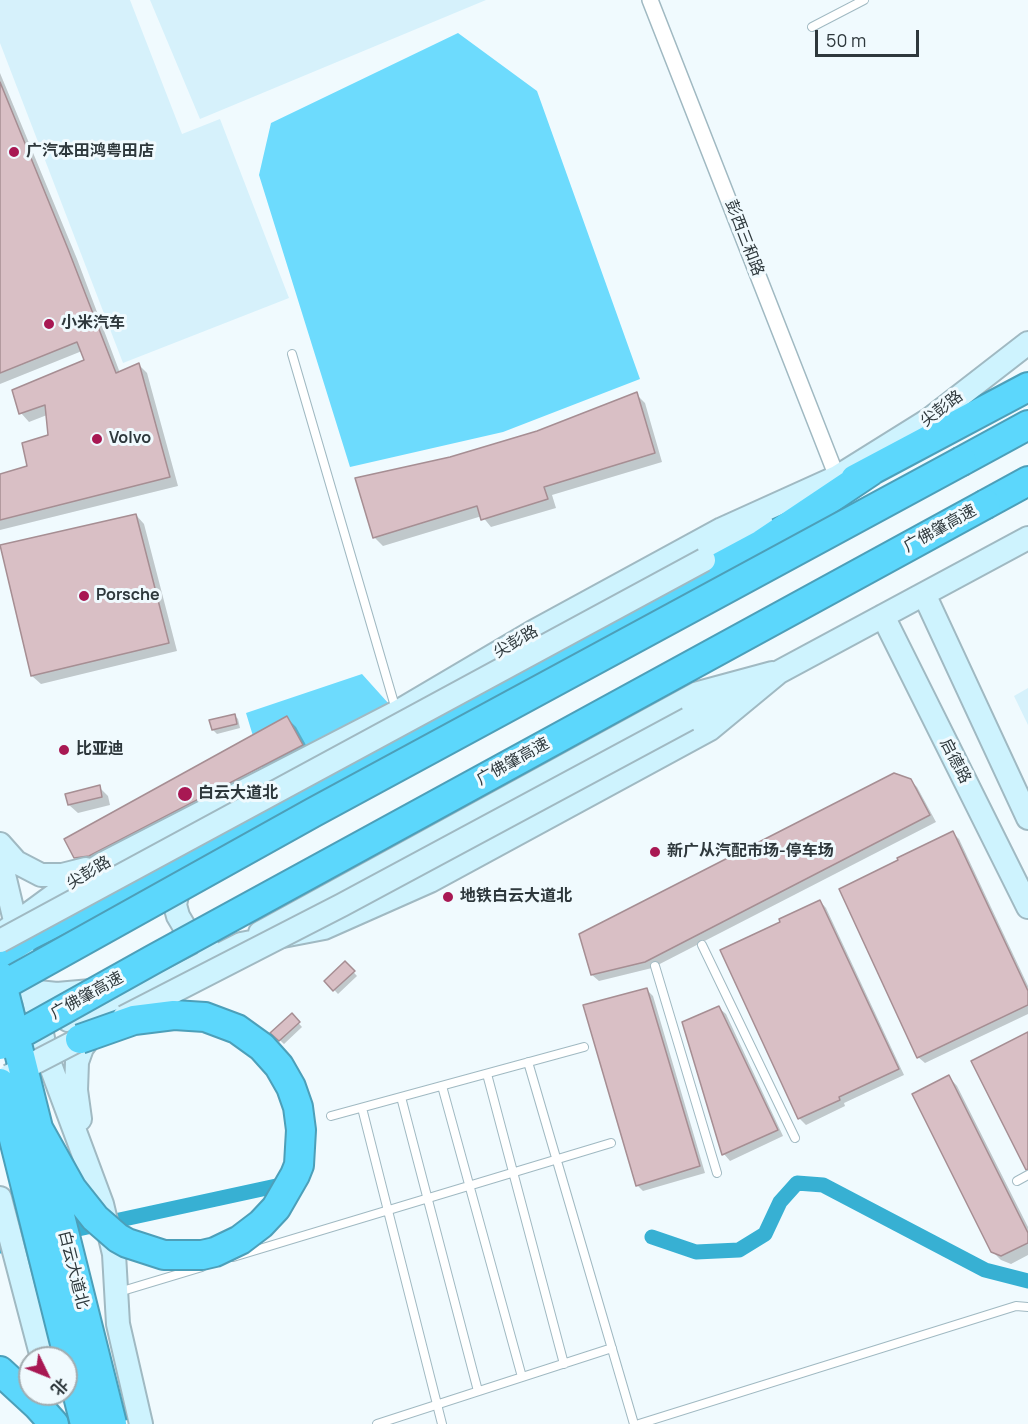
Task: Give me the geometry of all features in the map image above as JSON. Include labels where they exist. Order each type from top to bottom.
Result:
[{"type":"highway","points":[[704,560],[1028,387]]},
{"type":"highway","points":[[0,987],[314,812],[1028,425]]},
{"type":"highway","points":[[0,954],[30,935],[217,840],[762,544],[871,471]]},
{"type":"highway","name":"广佛肇高速","points":[[22,1036],[164,953],[1028,481]]},
{"type":"highway","name":"白云大道北","points":[[0,977],[112,1424]]},
{"type":"highway","points":[[39,1131],[72,1189],[95,1218],[118,1238],[136,1247],[164,1255],[202,1255],[215,1252],[240,1240],[261,1224],[276,1208],[295,1175],[299,1165],[301,1130],[296,1098],[279,1066],[262,1047],[246,1034],[218,1020],[190,1015],[174,1015],[134,1020],[81,1039]]},
{"type":"highway","name":"白云大道北","points":[[3,1080],[85,1424]]},
{"type":"highway","points":[[0,1371],[55,1424]]},
{"type":"street","name":"彭西三和路","points":[[650,0],[837,477]]},
{"type":"street","name":"尖彭路","points":[[0,936],[57,892],[102,864],[399,711],[533,632],[722,529],[837,477],[930,419],[1028,343]]},
{"type":"street","points":[[0,941],[704,560],[837,477]]},
{"type":"street","points":[[3,1080],[342,905],[1028,538]]},
{"type":"street","points":[[924,594],[1028,818]]},
{"type":"street","name":"启德路","points":[[883,616],[1028,907]]},
{"type":"street","points":[[217,840],[194,861],[180,880],[175,905],[188,933],[199,942],[218,948],[324,928],[430,881],[710,729],[779,672]]},
{"type":"street","points":[[87,1162],[76,1090],[77,1062],[90,1036],[108,1022],[162,985],[698,693],[779,672]]},
{"type":"street","points":[[0,844],[16,862],[41,874],[62,875],[102,864]]},
{"type":"street","points":[[0,858],[22,1036]]},
{"type":"street","points":[[0,977],[28,991],[57,994],[162,985]]},
{"type":"street","points":[[0,1040],[22,1036],[123,997],[162,985]]},
{"type":"street","points":[[0,1027],[44,1048],[102,1204],[114,1254],[118,1324],[141,1424]]},
{"type":"street","points":[[39,1346],[2,1204],[5,1183],[15,1168],[32,1155],[52,1148],[75,1154],[87,1162]]},
{"type":"street","points":[[52,1406],[55,1424]]},
{"type":"lane","points":[[812,27],[864,0]]},
{"type":"lane","points":[[292,354],[394,703],[399,711]]},
{"type":"lane","points":[[702,945],[795,1138]]},
{"type":"lane","points":[[655,966],[717,1173]]},
{"type":"lane","points":[[331,1116],[584,1047]]},
{"type":"lane","points":[[528,1062],[634,1424]]},
{"type":"lane","points":[[486,1074],[564,1364]]},
{"type":"lane","points":[[442,1086],[522,1377]]},
{"type":"lane","points":[[401,1097],[478,1391]]},
{"type":"lane","points":[[362,1108],[442,1424]]},
{"type":"lane","points":[[226,1260],[611,1143]]},
{"type":"lane","points":[[1017,1180],[1028,1175]]},
{"type":"lane","points":[[115,1293],[215,1263]]},
{"type":"lane","points":[[639,1424],[1016,1306],[1028,1307]]},
{"type":"lane","points":[[377,1424],[612,1348]]},
{"type":"shaded area","points":[[0,0],[130,0],[182,134],[220,119],[289,298],[123,363],[0,43]]},
{"type":"shaded area","points":[[150,0],[486,0],[200,119]]},
{"type":"shaded area","points":[[458,33],[537,91],[640,379],[503,432],[350,467],[259,175],[271,123]]},
{"type":"shaded area","points":[[362,674],[389,704],[263,769],[246,713]]},
{"type":"shaded area","points":[[1028,688],[1028,725],[1014,696]]},
{"type":"building","points":[[0,82],[116,373],[139,363],[170,477],[0,520],[0,474],[27,466],[22,443],[48,435],[45,405],[19,414],[12,390],[84,360],[77,342],[0,373]]},
{"type":"building","points":[[637,392],[655,453],[544,487],[548,499],[481,520],[477,506],[373,538],[355,478],[450,457],[537,431]]},
{"type":"building","name":"Porsche","points":[[136,514],[169,643],[31,676],[0,545]]},
{"type":"building","points":[[235,714],[237,724],[212,730],[209,720]]},
{"type":"building","name":"白云大道北","points":[[287,716],[303,745],[89,856],[74,858],[64,839]]},
{"type":"building","points":[[894,773],[911,779],[930,815],[645,962],[591,975],[579,934]]},
{"type":"building","points":[[100,785],[102,797],[68,805],[65,794]]},
{"type":"building","points":[[953,831],[1028,991],[1028,1005],[917,1058],[839,889]]},
{"type":"building","points":[[820,900],[899,1069],[798,1119],[720,950]]},
{"type":"building","points":[[345,961],[355,971],[333,991],[324,981]]},
{"type":"building","points":[[647,988],[700,1166],[636,1186],[583,1005]]},
{"type":"building","points":[[719,1006],[778,1130],[722,1155],[682,1022]]},
{"type":"building","points":[[292,1013],[300,1022],[279,1041],[270,1033]]},
{"type":"building","points":[[1028,1032],[1028,1169],[1026,1170],[971,1061]]},
{"type":"building","points":[[949,1075],[1028,1233],[1028,1243],[1001,1256],[991,1252],[912,1094]]},
{"type":"waterway","points":[[0,1246],[290,1183]]},
{"type":"waterway","points":[[652,1237],[696,1252],[739,1250],[765,1234],[780,1202],[797,1183],[823,1185],[985,1270],[1028,1281]]},
{"type":"place","name":"广汽本田鸿粤田店","points":[[14,152]]},
{"type":"place","name":"小米汽车","points":[[49,324]]},
{"type":"place","name":"Volvo","points":[[97,439]]},
{"type":"place","name":"Porsche","points":[[84,596]]},
{"type":"place","name":"比亚迪","points":[[64,750]]},
{"type":"place","name":"白云大道北","points":[[185,794]]},
{"type":"place","name":"新广从汽配市场-停车场","points":[[655,852]]},
{"type":"place","name":"地铁白云大道北","points":[[448,897]]}]
